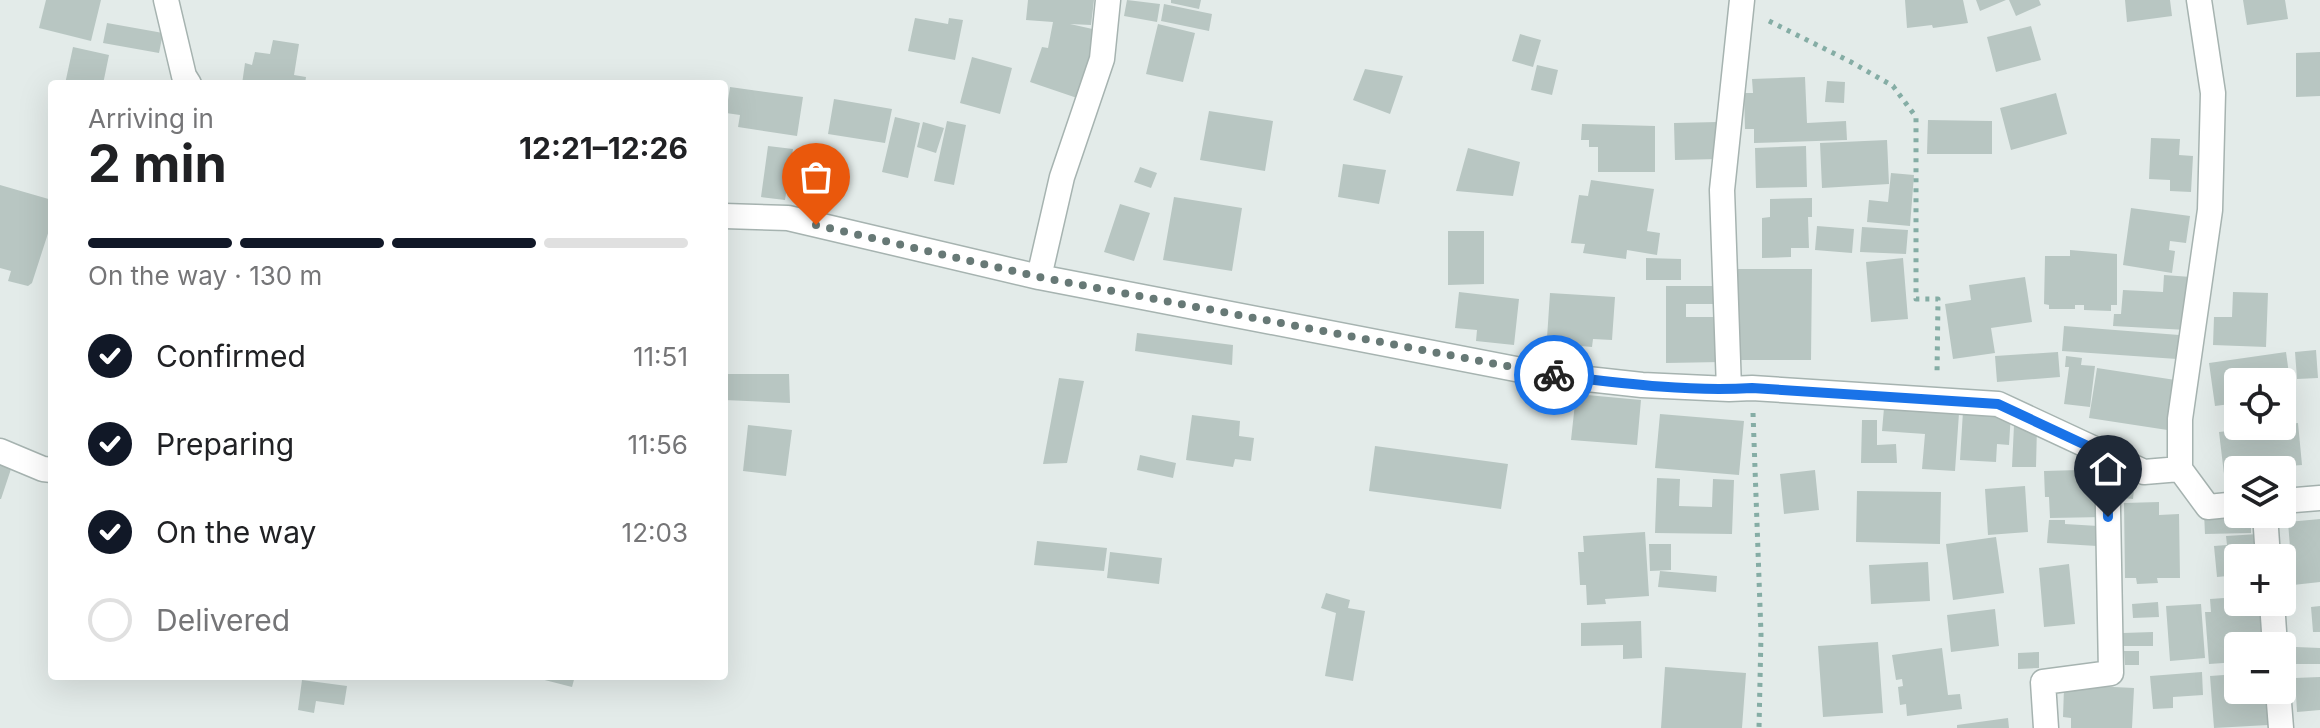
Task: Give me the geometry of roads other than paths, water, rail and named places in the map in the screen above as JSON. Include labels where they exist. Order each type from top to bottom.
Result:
[{"type":"street","points":[[166,0],[186,80]]},
{"type":"street","points":[[1039,277],[1062,177],[1102,59],[1108,0]]},
{"type":"street","points":[[2199,0],[2213,93],[2210,196],[2180,419],[2180,469],[2208,507],[2224,505]]},
{"type":"street","points":[[1741,4],[1722,190],[1741,389]]},
{"type":"street","points":[[728,216],[788,218],[1039,277],[1542,374],[1642,385],[1998,404],[2144,472],[2180,469]]},
{"type":"street","points":[[0,451],[48,470]]},
{"type":"street","points":[[2046,728],[2043,682],[2111,673],[2107,455]]},
{"type":"street","points":[[2296,501],[2320,498]]},
{"type":"street","points":[[2279,704],[2281,728]]}]
